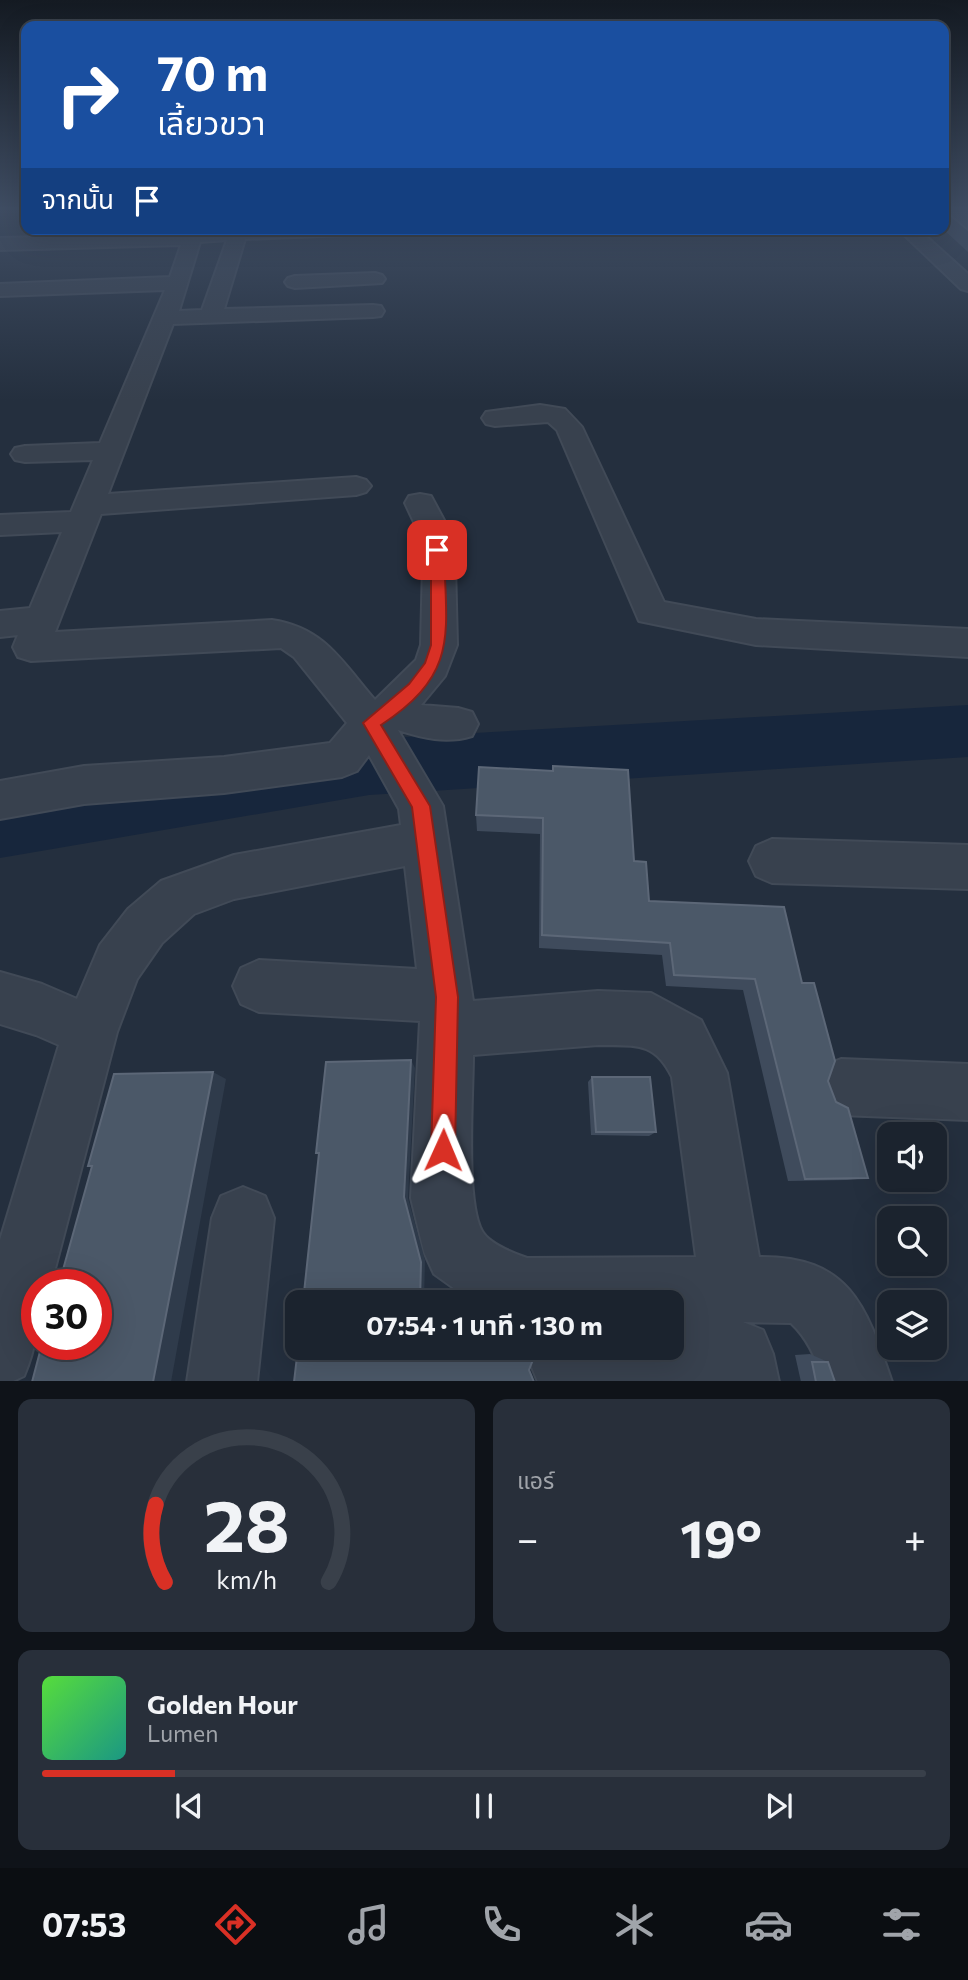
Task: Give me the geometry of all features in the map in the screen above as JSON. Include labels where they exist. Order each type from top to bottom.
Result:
[{"type":"street","points":[[0,305],[138,271]]},
{"type":"street","points":[[24,639],[85,513],[181,271]]},
{"type":"street","points":[[190,271],[211,317]]},
{"type":"street","points":[[211,317],[231,271]]},
{"type":"street","points":[[290,314],[297,271]]},
{"type":"street","points":[[295,282],[327,271]]},
{"type":"street","points":[[353,271],[375,279]]},
{"type":"street","points":[[953,271],[968,285]]},
{"type":"street","points":[[0,290],[29,296]]},
{"type":"street","points":[[211,317],[373,311]]},
{"type":"street","points":[[495,418],[540,413],[556,415],[569,427],[651,612],[756,632],[968,643]]},
{"type":"street","points":[[25,454],[110,451]]},
{"type":"street","points":[[0,525],[85,513],[356,486]]},
{"type":"street","points":[[0,800],[84,785],[224,775],[336,761],[351,750],[414,688],[432,666],[439,645],[439,565],[436,535],[420,503]]},
{"type":"street","points":[[0,624],[24,639],[272,633],[290,636],[307,648],[379,722],[424,823],[446,1014],[442,1198],[456,1252],[488,1276],[527,1291],[783,1289],[809,1295],[830,1319],[850,1355],[858,1381]]},
{"type":"street","points":[[379,722],[458,724]]},
{"type":"street","points":[[0,1352],[90,1032],[118,963],[145,926],[178,897],[234,877],[424,823]]},
{"type":"street","points":[[772,861],[968,867]]},
{"type":"street","points":[[259,986],[446,1014],[652,1020],[682,1039],[699,1073],[733,1291]]},
{"type":"street","points":[[0,998],[42,1010],[90,1032]]},
{"type":"street","points":[[841,1087],[968,1093]]},
{"type":"street","points":[[222,1381],[243,1218]]},
{"type":"street","points":[[684,1356],[739,1354],[745,1381]]},
{"type":"building","points":[[553,766],[628,770],[634,861],[646,862],[649,901],[784,907],[802,983],[814,983],[835,1061],[828,1081],[836,1102],[848,1108],[868,1178],[805,1179],[755,979],[674,975],[670,943],[542,935],[543,818],[476,815],[479,767],[553,771]]},
{"type":"building","points":[[411,1060],[404,1197],[421,1262],[420,1290],[304,1290],[326,1062]]},
{"type":"building","points":[[213,1072],[153,1381],[32,1381],[38,1360],[112,1360],[112,1269],[63,1269],[92,1166],[88,1166],[114,1074]]},
{"type":"building","points":[[592,1077],[650,1077],[656,1132],[596,1132]]},
{"type":"building","points":[[297,1360],[533,1360],[529,1370],[534,1381],[294,1381]]},
{"type":"building","points":[[812,1362],[828,1362],[835,1381],[816,1381]]},
{"type":"waterway","points":[[0,827],[369,767],[968,731]]},
{"type":"route","points":[[437,550],[439,645],[432,666],[390,711],[371,723],[421,806],[447,997],[443,1150]]}]
